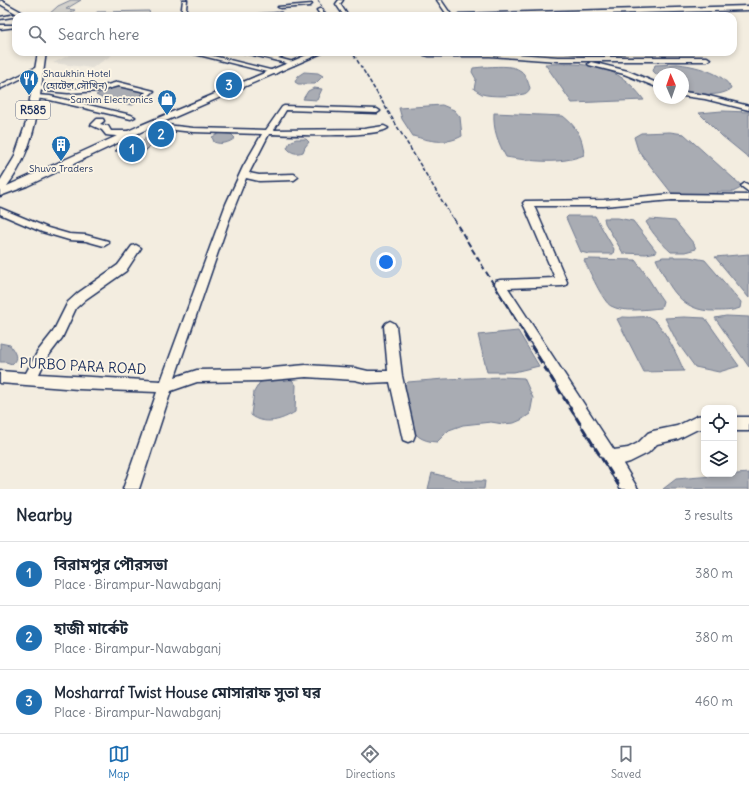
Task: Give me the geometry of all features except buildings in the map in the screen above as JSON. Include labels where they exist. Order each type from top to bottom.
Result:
[{"type":"main road","points":[[0,2],[18,12]]},
{"type":"main road","points":[[620,12],[749,8]]},
{"type":"main road","name":"R585","points":[[0,188],[16,166],[24,145],[37,92],[41,56]]},
{"type":"main road","points":[[0,193],[23,184],[148,125],[311,56]]},
{"type":"street","points":[[184,12],[185,0]]},
{"type":"street","points":[[341,0],[338,4],[343,12]]},
{"type":"street","points":[[439,0],[447,12]]},
{"type":"street","points":[[280,12],[280,4],[310,6]]},
{"type":"street","points":[[0,18],[12,16]]},
{"type":"street","points":[[0,27],[12,26]]},
{"type":"street","points":[[207,56],[275,72]]},
{"type":"street","points":[[263,56],[294,63]]},
{"type":"street","points":[[272,58],[277,56]]},
{"type":"street","points":[[516,56],[555,59],[707,59]]},
{"type":"street","points":[[552,56],[562,62],[589,64],[610,68],[653,83]]},
{"type":"street","points":[[0,87],[39,68]]},
{"type":"street","points":[[37,92],[59,89],[68,92],[100,89],[118,84],[151,91],[143,99]]},
{"type":"street","points":[[37,92],[50,98],[130,117]]},
{"type":"street","points":[[689,95],[705,97],[749,108]]},
{"type":"street","points":[[131,489],[164,387],[224,221],[255,150],[267,132],[270,131],[284,108],[377,111]]},
{"type":"street","points":[[100,121],[95,125],[105,128],[109,133],[132,133]]},
{"type":"street","points":[[148,125],[193,130],[289,133],[364,131],[384,128]]},
{"type":"street","points":[[244,175],[259,178],[294,178]]},
{"type":"street","points":[[630,489],[500,284],[562,282],[528,203],[604,203],[748,191]]},
{"type":"street","points":[[0,211],[45,230],[104,243]]},
{"type":"street","points":[[29,380],[42,355],[58,335],[72,306],[82,296],[122,268],[136,248]]},
{"type":"street","points":[[390,326],[395,376],[408,435]]},
{"type":"street","points":[[164,387],[198,376],[260,375],[306,371],[355,374],[368,377],[395,376]]},
{"type":"street","name":"PURBO PARA ROAD","points":[[0,377],[29,380],[164,387]]},
{"type":"street","points":[[611,458],[630,455],[643,448],[653,438],[678,432],[701,422]]},
{"type":"street","points":[[737,424],[749,424]]},
{"type":"shaded area","points":[[71,0],[81,0],[66,9],[75,10],[72,12],[51,12],[58,6]]},
{"type":"shaded area","points":[[149,11],[149,12],[97,12]]},
{"type":"shaded area","points":[[68,56],[110,56],[92,68],[53,63]]},
{"type":"shaded area","points":[[545,64],[588,65],[612,72],[634,88],[644,100],[572,103]]},
{"type":"shaded area","points":[[677,64],[699,68],[723,78],[731,89],[720,94],[701,94],[689,91],[689,68],[654,68],[655,65]]},
{"type":"shaded area","points":[[513,67],[523,73],[530,89],[525,94],[497,96],[482,94],[474,89],[476,79],[472,72],[473,68]]},
{"type":"shaded area","points":[[304,72],[318,73],[323,76],[315,84],[298,84],[295,82],[298,76]]},
{"type":"shaded area","points":[[115,85],[150,91],[133,105],[112,103],[96,95]]},
{"type":"shaded area","points":[[314,88],[322,89],[317,100],[303,99],[308,91]]},
{"type":"shaded area","points":[[442,105],[454,110],[460,117],[462,136],[456,139],[444,141],[432,141],[413,136],[402,119],[399,108]]},
{"type":"shaded area","points":[[722,111],[749,112],[749,158],[722,136],[699,113]]},
{"type":"shaded area","points":[[494,113],[563,116],[572,124],[581,138],[584,155],[555,161],[535,161],[506,157],[494,125]]},
{"type":"shaded area","points":[[670,132],[684,134],[743,187],[733,192],[717,192],[719,196],[674,196],[638,150],[634,137],[641,133]]},
{"type":"shaded area","points":[[221,133],[231,134],[235,138],[225,143],[214,142],[212,137]]},
{"type":"shaded area","points":[[296,139],[306,139],[309,142],[303,152],[295,153],[287,148],[290,142]]},
{"type":"shaded area","points":[[568,216],[595,216],[614,249],[613,254],[589,254],[581,252],[566,218]]},
{"type":"shaded area","points":[[604,218],[618,218],[633,221],[657,252],[646,254],[623,253],[605,223]]},
{"type":"shaded area","points":[[650,219],[675,221],[694,244],[696,249],[685,252],[671,252],[657,238],[646,222]]},
{"type":"shaded area","points":[[749,254],[749,298],[715,257]]},
{"type":"shaded area","points":[[663,257],[689,257],[705,260],[741,302],[740,308],[725,311],[703,310],[693,307],[685,302],[671,288],[656,259]]},
{"type":"shaded area","points":[[584,260],[635,260],[663,301],[661,308],[629,310],[611,306],[604,299]]},
{"type":"shaded area","points":[[726,316],[749,317],[749,367],[715,318]]},
{"type":"shaded area","points":[[623,317],[648,317],[653,319],[669,340],[684,371],[644,372],[617,319]]},
{"type":"shaded area","points":[[665,318],[705,318],[739,366],[719,372],[695,367],[677,342]]},
{"type":"shaded area","points":[[518,331],[539,366],[514,372],[487,372],[478,335]]},
{"type":"shaded area","points":[[0,343],[10,345],[16,355],[12,364],[0,362]]},
{"type":"shaded area","points":[[502,377],[524,378],[533,398],[530,414],[521,420],[514,423],[503,424],[491,422],[463,425],[449,430],[437,442],[419,437],[409,424],[402,388],[408,382]]},
{"type":"shaded area","points":[[277,379],[292,380],[296,385],[295,412],[273,421],[262,420],[251,415],[254,392],[260,382]]},
{"type":"shaded area","points":[[432,473],[462,481],[485,481],[484,489],[428,489]]},
{"type":"shaded area","points":[[749,473],[749,489],[663,489],[676,479],[701,477],[737,477],[737,474]]},
{"type":"railway","points":[[318,0],[326,12]]},
{"type":"railway","points":[[355,56],[453,219]]},
{"type":"railway","points":[[453,218],[526,337]]},
{"type":"railway","points":[[525,336],[621,489]]},
{"type":"place","name":"Mosharraf Twist House মোসারাফ সুতা ঘর","points":[[229,85]]},
{"type":"place","name":"Shaukhin Hotel (হোটেল সৌখিন)","points":[[29,96]]},
{"type":"place","name":"Samim Electronics","points":[[167,116]]},
{"type":"place","name":"হাজী মার্কেট","points":[[161,134]]},
{"type":"place","name":"বিরামপুর পৌরসভা","points":[[132,149]]},
{"type":"place","name":"Shuvo Traders","points":[[61,162]]}]
